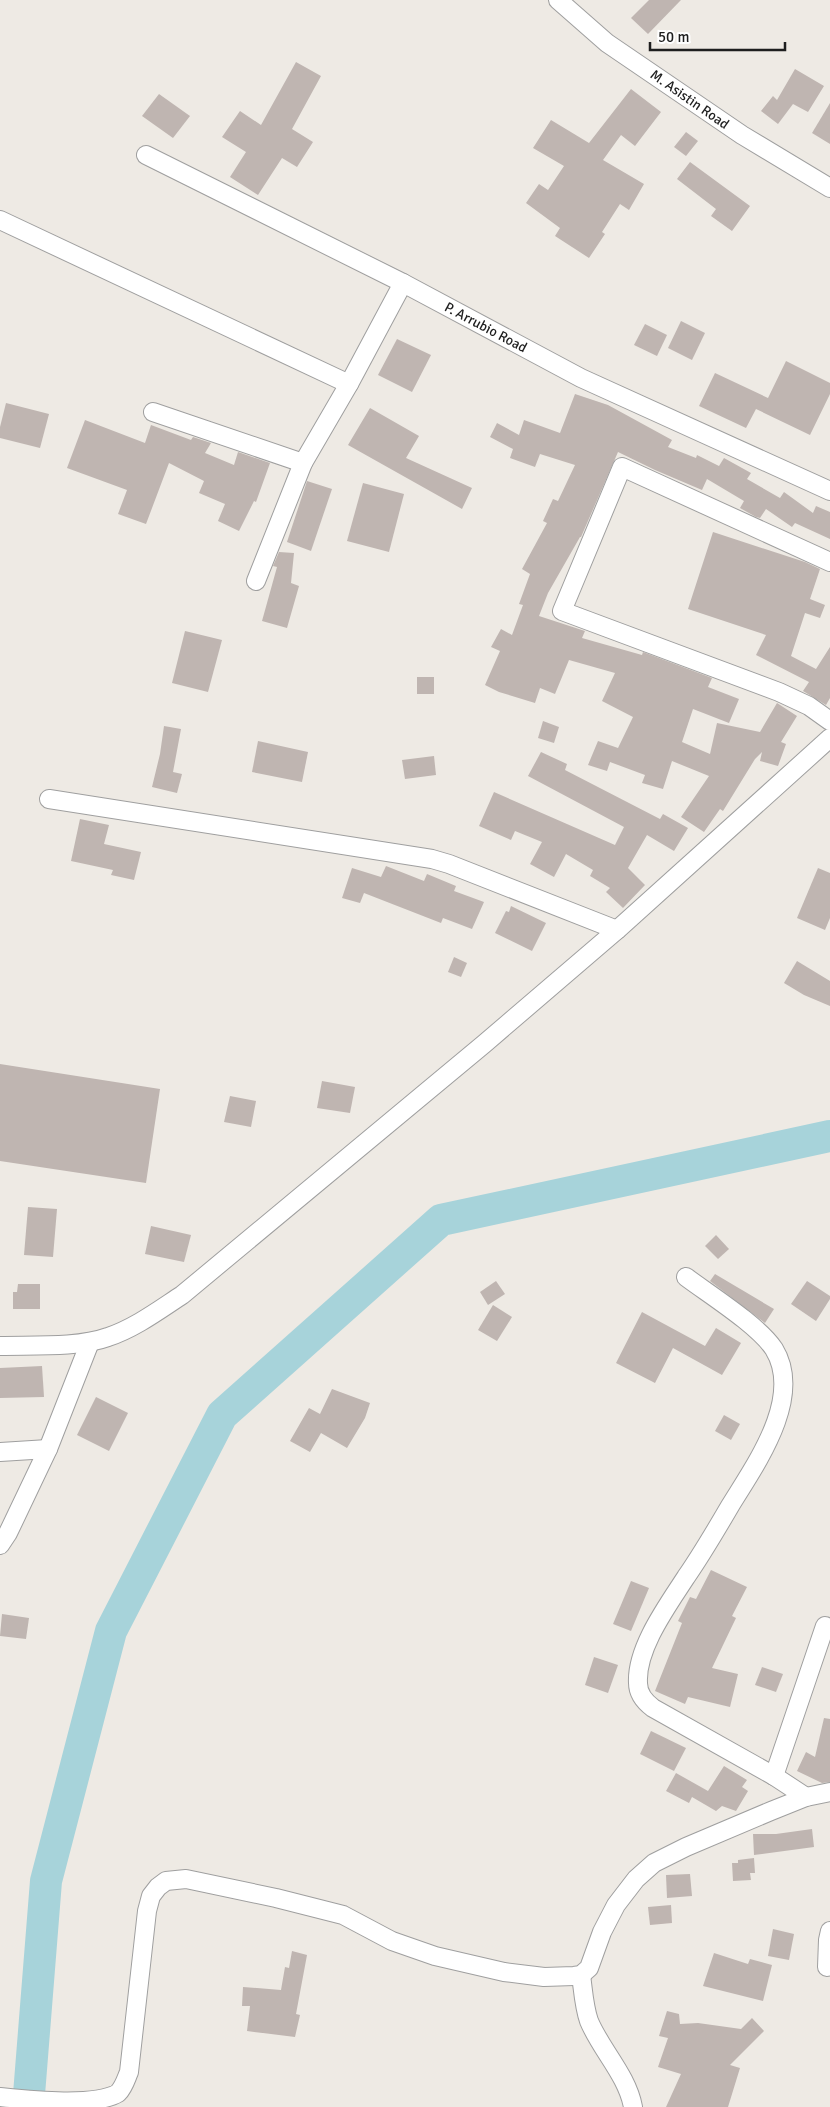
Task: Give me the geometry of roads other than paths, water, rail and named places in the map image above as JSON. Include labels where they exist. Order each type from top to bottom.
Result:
[{"type":"street","name":"M. Asistin Road","points":[[558,0],[615,48],[742,135],[830,188]]},
{"type":"street","name":"P. Arrubio Road","points":[[146,155],[403,283],[581,378],[830,490]]},
{"type":"street","points":[[0,220],[349,384]]},
{"type":"street","points":[[256,580],[303,463],[349,384],[403,283]]},
{"type":"street","points":[[153,412],[303,463]]},
{"type":"street","points":[[830,562],[622,467],[562,611],[779,692],[809,706],[830,721]]},
{"type":"street","points":[[0,1346],[90,1342],[108,1337],[133,1327],[182,1294],[484,1044],[617,930],[830,738]]},
{"type":"street","points":[[49,799],[432,859],[617,930]]},
{"type":"street","points":[[686,1277],[760,1332],[774,1349],[781,1366],[783,1382],[781,1406],[773,1431],[757,1462],[665,1609],[649,1639],[643,1654],[638,1683],[642,1698],[652,1708],[806,1796]]},
{"type":"street","points":[[0,1544],[8,1533],[48,1449],[90,1342]]},
{"type":"street","points":[[0,1452],[48,1449]]},
{"type":"street","points":[[774,1776],[825,1626]]},
{"type":"street","points":[[0,2097],[77,2106],[107,2100],[118,2094],[129,2072],[147,1911],[152,1896],[158,1887],[166,1881],[176,1879],[196,1881],[343,1915],[392,1941],[435,1956],[504,1972],[544,1977],[581,1975],[589,1968],[602,1932],[616,1904],[636,1879],[654,1863],[686,1847],[806,1796],[830,1792]]},
{"type":"street","points":[[826,1967],[830,1932]]},
{"type":"street","points":[[581,1975],[589,2019],[621,2077],[631,2097],[633,2107]]},
{"type":"waterway","points":[[28,2107],[46,1881],[111,1631],[222,1415],[441,1220],[830,1136]]}]
